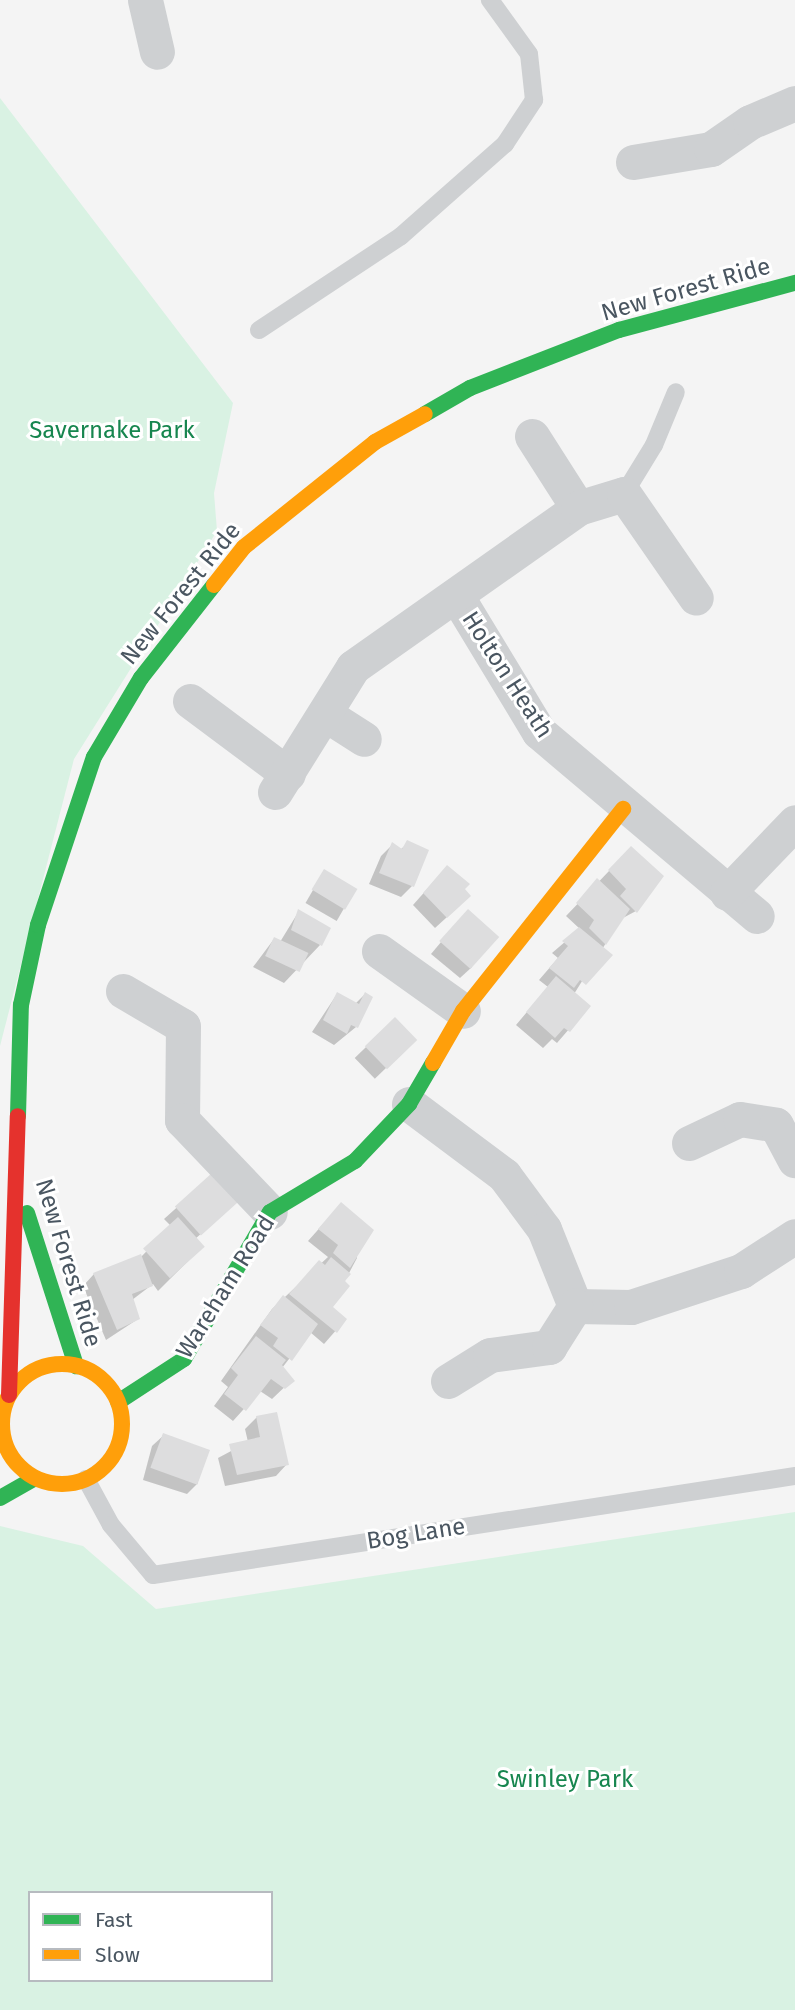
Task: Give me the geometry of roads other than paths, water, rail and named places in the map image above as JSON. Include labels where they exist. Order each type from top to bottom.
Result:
[{"type":"main road","name":"New Forest Ride","points":[[35,1478],[18,1466],[1,1435],[9,1395],[21,1005],[38,925],[94,757],[141,678],[231,561],[375,442],[470,388],[619,330],[795,284]]},
{"type":"main road","name":"Wareham Road","points":[[118,1402],[184,1359],[270,1212],[355,1161],[409,1104],[463,1011],[623,809]]},
{"type":"main road","name":"New Forest Ride","points":[[16,1174],[76,1366]]},
{"type":"main road","name":"New Forest Ride","points":[[9,1395],[38,1368],[76,1366],[96,1374],[118,1402]]},
{"type":"main road","points":[[0,1498],[35,1478],[56,1484],[86,1479],[118,1444],[118,1402]]},
{"type":"street","points":[[145,0],[157,52]]},
{"type":"street","points":[[633,162],[712,149],[750,122],[795,103]]},
{"type":"street","points":[[532,436],[578,508]]},
{"type":"street","points":[[190,701],[281,783],[353,667],[578,508],[624,494],[696,598]]},
{"type":"street","name":"Holton Heath","points":[[456,595],[539,732],[623,809],[757,916]]},
{"type":"street","points":[[325,714],[364,739]]},
{"type":"street","points":[[727,893],[795,822]]},
{"type":"street","points":[[379,951],[463,1011]]},
{"type":"street","points":[[123,991],[183,1026],[182,1120],[270,1212]]},
{"type":"street","points":[[409,1104],[504,1175],[544,1229],[575,1306]]},
{"type":"street","points":[[688,1143],[740,1119],[776,1125],[795,1160]]},
{"type":"street","points":[[575,1306],[631,1307],[741,1271],[795,1236]]},
{"type":"street","points":[[448,1381],[490,1355],[548,1347],[575,1306]]},
{"type":"lane","points":[[258,330],[401,236],[505,144],[534,100],[529,54],[491,0]]},
{"type":"lane","points":[[624,494],[654,445],[676,392]]},
{"type":"lane","name":"Bog Lane","points":[[86,1479],[111,1525],[153,1575],[795,1476]]},
{"type":"park label","name":"Savernake Park","points":[[112,431]]},
{"type":"park label","name":"Swinley Park","points":[[565,1780]]}]
